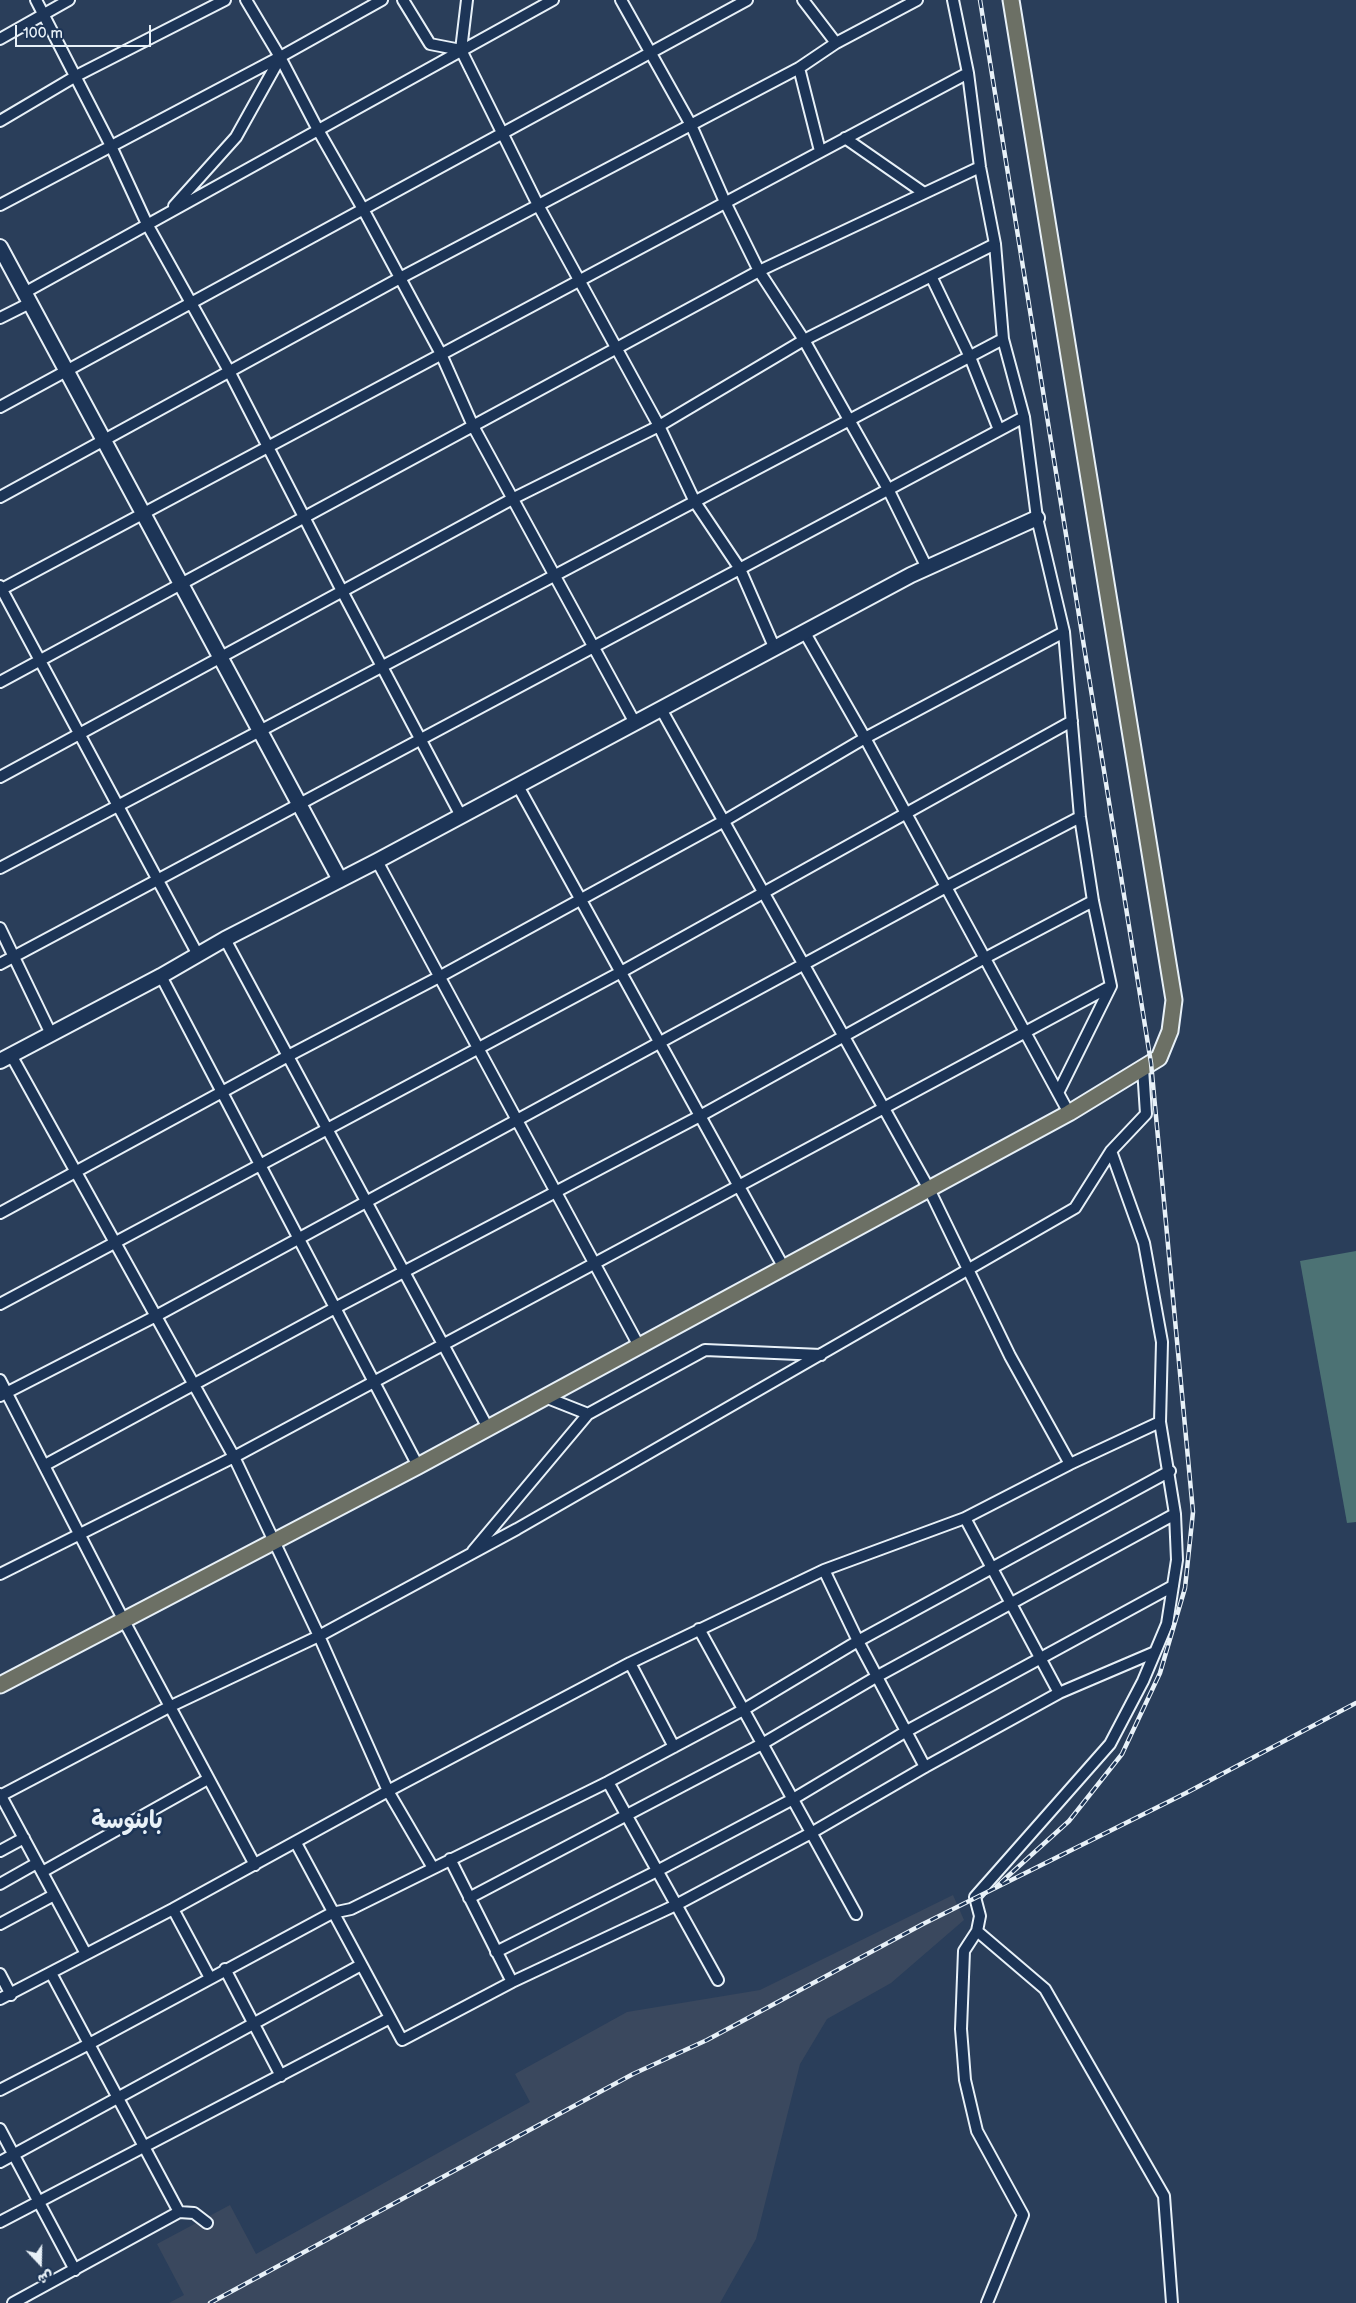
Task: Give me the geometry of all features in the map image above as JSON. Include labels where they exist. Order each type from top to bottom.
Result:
[{"type":"main road","points":[[0,1685],[122,1619],[274,1543],[929,1190],[1069,1113],[1159,1058],[1170,1031],[1174,1000],[1011,0]]},
{"type":"street","points":[[36,0],[111,146],[147,224],[229,371],[342,592],[461,816]]},
{"type":"street","points":[[0,39],[69,0]]},
{"type":"street","points":[[0,121],[76,76],[225,0]]},
{"type":"street","points":[[246,0],[280,57],[318,130],[363,209],[441,354],[473,426],[514,498],[554,576],[635,723]]},
{"type":"street","points":[[0,205],[280,57],[382,0]]},
{"type":"street","points":[[403,0],[430,44],[461,50]]},
{"type":"street","points":[[467,0],[461,50],[504,133],[538,205],[659,426],[695,502],[740,568],[775,649]]},
{"type":"street","points":[[0,318],[27,298],[147,224],[553,0]]},
{"type":"street","points":[[621,0],[691,125],[725,202],[759,271],[804,340],[888,490],[927,568]]},
{"type":"street","points":[[0,407],[747,0]]},
{"type":"street","points":[[803,0],[836,43]]},
{"type":"street","points":[[0,497],[400,278],[799,68],[836,43],[917,0]]},
{"type":"street","points":[[953,0],[968,73],[980,168],[995,244],[1003,339],[1024,417],[1037,518],[1064,632],[1080,817],[1111,986],[1058,1093]]},
{"type":"street","points":[[167,213],[236,137],[280,57]]},
{"type":"street","points":[[799,68],[820,151]]},
{"type":"street","points":[[198,955],[1,589],[968,73]]},
{"type":"street","points":[[845,138],[924,193]]},
{"type":"street","points":[[0,682],[759,271],[980,168]]},
{"type":"street","points":[[0,777],[514,498],[659,426],[804,340],[995,244]]},
{"type":"street","points":[[0,247],[340,880]]},
{"type":"street","points":[[931,276],[970,357],[999,430]]},
{"type":"street","points":[[0,868],[1003,339]]},
{"type":"street","points":[[0,964],[1024,417]]},
{"type":"street","points":[[432,1868],[388,1791],[320,1636],[234,1457],[75,1171],[5,1058],[161,976],[225,939],[377,861],[927,568],[1037,518]]},
{"type":"street","points":[[0,1213],[288,1056],[440,977],[724,821],[865,738],[1064,632]]},
{"type":"street","points":[[805,633],[865,738],[1069,1113]]},
{"type":"street","points":[[661,709],[929,1190],[1010,1356],[1070,1464]]},
{"type":"street","points":[[0,1304],[477,1047],[621,972],[1072,721]]},
{"type":"street","points":[[518,786],[784,1268]]},
{"type":"street","points":[[4,1395],[156,1316],[946,887],[1080,817]]},
{"type":"street","points":[[377,861],[639,1346]]},
{"type":"street","points":[[45,1465],[335,1308],[700,1116],[985,958],[1094,901]]},
{"type":"street","points":[[0,928],[51,1034]]},
{"type":"street","points":[[225,939],[488,1428]]},
{"type":"street","points":[[161,976],[418,1466]]},
{"type":"street","points":[[0,1574],[234,1457],[1111,986]]},
{"type":"street","points":[[86,1954],[0,1796],[170,1707],[320,1636],[469,1555],[969,1271],[1075,1208],[1111,1151],[1146,1114],[1143,1068]]},
{"type":"street","points":[[987,2303],[1023,2216],[977,2131],[965,2080],[961,2029],[964,1951],[977,1931],[980,1916],[975,1897],[1110,1744],[1143,1681],[1167,1624],[1177,1560],[1175,1514],[1170,1471],[1160,1422],[1162,1342],[1144,1243],[1111,1151]]},
{"type":"street","points":[[469,1555],[588,1414],[705,1350],[822,1355]]},
{"type":"street","points":[[0,1380],[4,1395],[45,1465],[122,1619],[255,1865]]},
{"type":"street","points":[[545,1397],[588,1414]]},
{"type":"street","points":[[0,2000],[173,1910],[388,1791],[630,1663],[824,1570],[965,1518],[1070,1464],[1160,1422]]},
{"type":"street","points":[[0,2090],[332,1913],[351,1909],[608,1782],[744,1710],[858,1641],[1170,1471]]},
{"type":"street","points":[[469,1898],[627,1817],[762,1744],[876,1676],[1011,1605],[1175,1514]]},
{"type":"street","points":[[965,1518],[1059,1693]]},
{"type":"street","points":[[824,1570],[858,1641],[925,1767]]},
{"type":"street","points":[[496,1952],[658,1872],[792,1799],[905,1732],[1040,1657],[1173,1586]]},
{"type":"street","points":[[699,1629],[856,1914]]},
{"type":"street","points":[[296,1843],[402,2040],[512,1982],[676,1905],[811,1833],[1059,1693],[1155,1652]]},
{"type":"street","points":[[630,1663],[674,1747]]},
{"type":"street","points":[[0,1884],[40,1867],[208,1779]]},
{"type":"street","points":[[608,1782],[718,1980]]},
{"type":"street","points":[[0,1851],[24,1838]]},
{"type":"street","points":[[450,1859],[512,1982]]},
{"type":"street","points":[[0,1924],[54,1895]]},
{"type":"street","points":[[173,1910],[210,1978]]},
{"type":"street","points":[[977,1931],[1045,1989],[1164,2196],[1172,2303]]},
{"type":"street","points":[[0,2162],[361,1966]]},
{"type":"street","points":[[225,1969],[282,2076]]},
{"type":"street","points":[[50,1973],[179,2212]]},
{"type":"street","points":[[0,1974],[11,1995]]},
{"type":"street","points":[[0,2222],[390,2018]]},
{"type":"street","points":[[0,2129],[75,2270]]},
{"type":"street","points":[[14,2303],[179,2212],[194,2213],[207,2223]]},
{"type":"shaded area","points":[[953,1895],[964,1920],[891,1983],[827,2019],[800,2064],[756,2239],[720,2303],[169,2303],[184,2295],[157,2244],[230,2205],[256,2254],[530,2102],[515,2074],[627,2012],[760,1990]]},
{"type":"green space","points":[[1356,1251],[1356,1522],[1347,1523],[1300,1261]]},
{"type":"railway","points":[[980,0],[1151,1063],[1193,1512],[1185,1588],[1160,1673],[1122,1754],[1069,1821],[997,1886]]},
{"type":"railway","points":[[210,2303],[633,2074],[707,2040],[923,1924],[1186,1793],[1356,1703]]},
{"type":"district","name":"بابنوسة","points":[[127,1822]]}]
